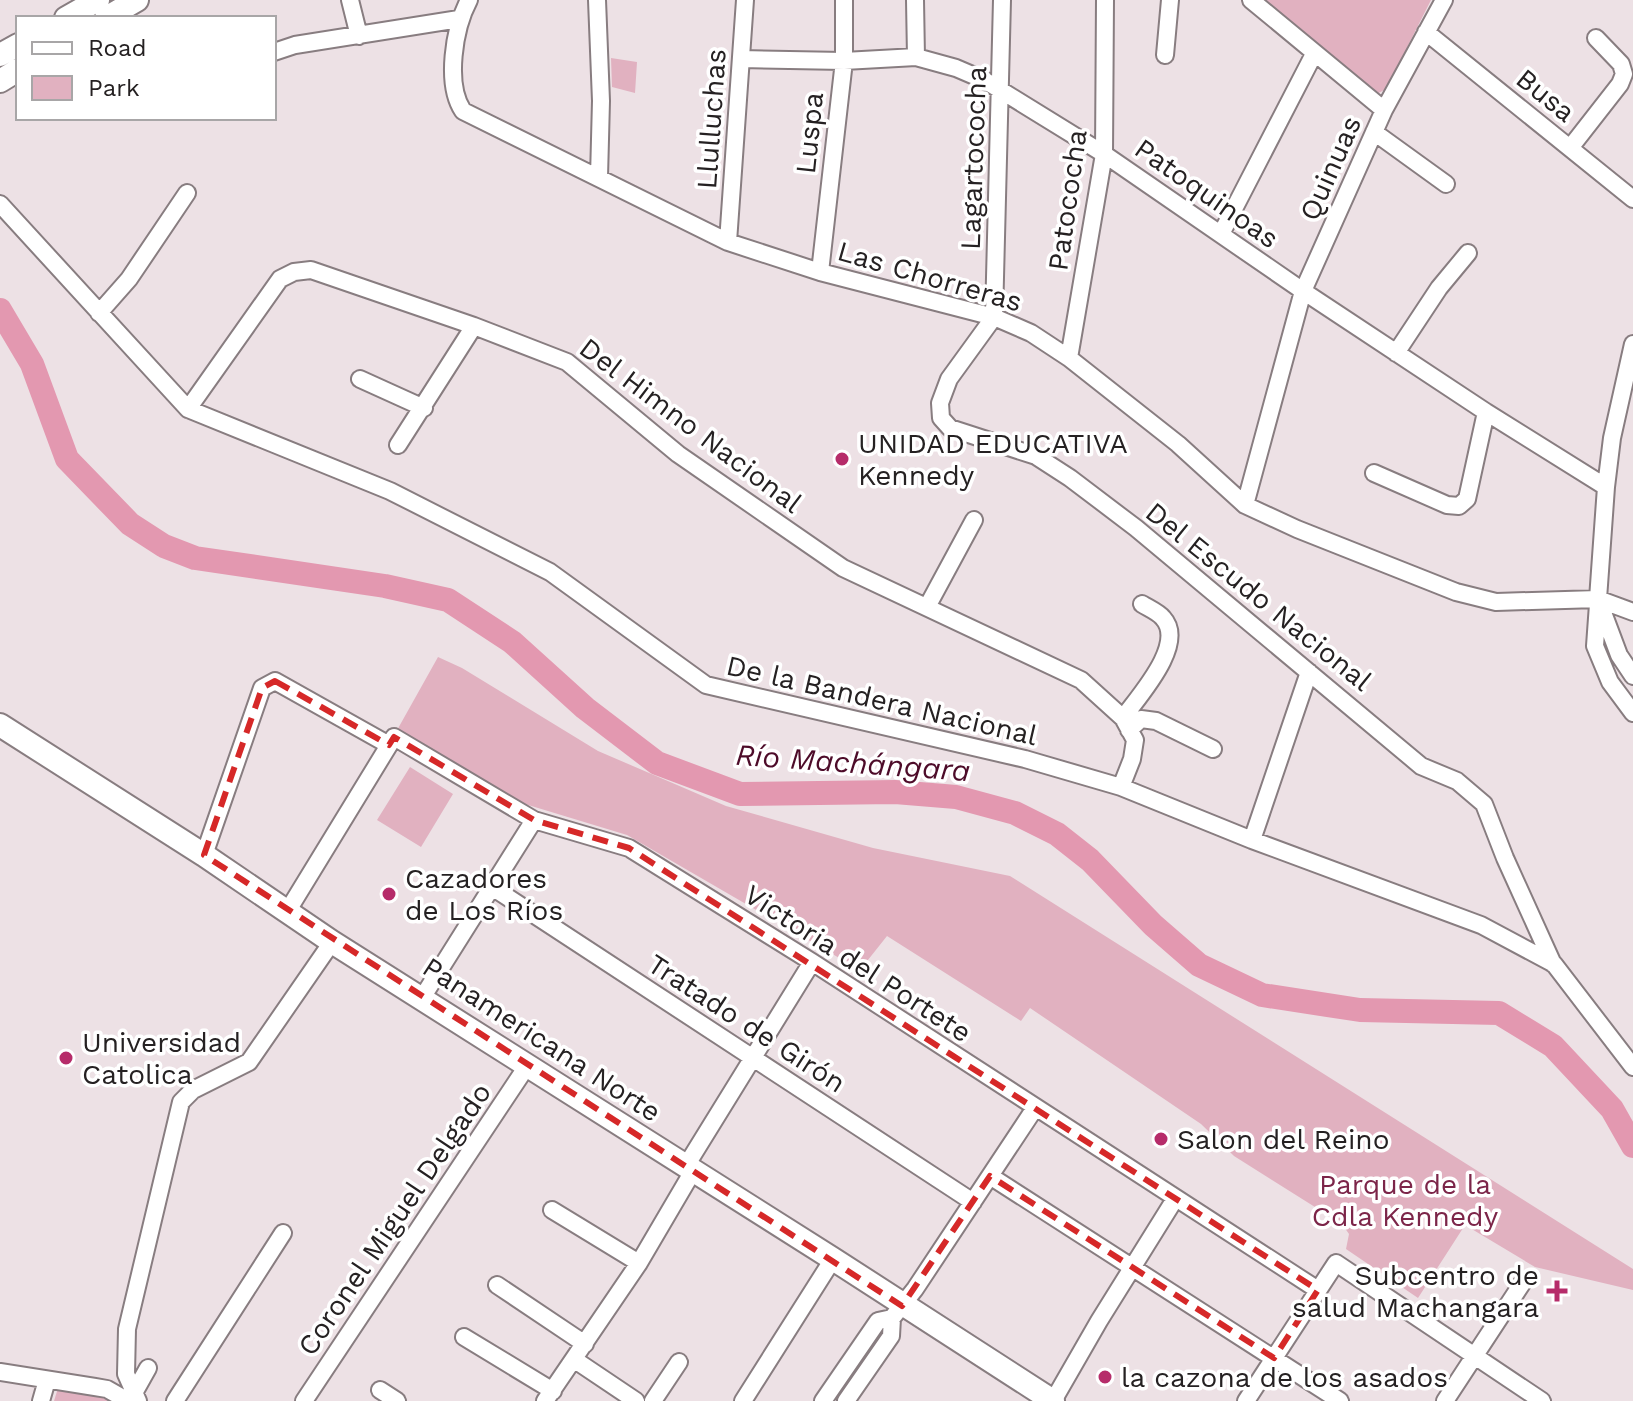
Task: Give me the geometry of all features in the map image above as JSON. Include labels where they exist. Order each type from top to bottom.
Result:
[{"type":"main road","points":[[70,16],[98,0]]},
{"type":"main road","points":[[109,16],[137,0]]},
{"type":"main road","name":"Panamericana Norte","points":[[0,725],[204,855],[332,942],[833,1259],[897,1312],[1053,1401]]},
{"type":"street","points":[[350,0],[359,36]]},
{"type":"street","name":"Las Chorreras","points":[[469,0],[459,19],[453,80],[455,100],[463,111],[728,242],[820,272],[994,317],[1031,333],[1069,358],[1178,444],[1245,505],[1297,529],[1456,592],[1496,602],[1598,599]]},
{"type":"street","points":[[597,0],[601,101],[599,177]]},
{"type":"street","name":"Llulluchas","points":[[728,242],[745,0]]},
{"type":"street","name":"Luspa","points":[[820,272],[844,61],[844,0]]},
{"type":"street","points":[[915,0],[916,57]]},
{"type":"street","name":"Lagartococha","points":[[994,317],[1002,0]]},
{"type":"street","name":"Patococha","points":[[1069,358],[1104,154],[1105,0]]},
{"type":"street","points":[[1165,55],[1170,0]]},
{"type":"street","points":[[1251,0],[1384,110]]},
{"type":"street","name":"Quinuas","points":[[1245,505],[1303,291],[1384,110],[1444,0]]},
{"type":"street","points":[[276,51],[295,45],[459,19]]},
{"type":"street","name":"Busa","points":[[1426,32],[1633,199]]},
{"type":"street","points":[[1570,148],[1620,84],[1624,74],[1621,64],[1596,38]]},
{"type":"street","points":[[1221,234],[1314,54]]},
{"type":"street","name":"Patoquinoas","points":[[741,59],[844,61],[916,57],[984,80],[1104,154],[1396,353],[1606,487]]},
{"type":"street","points":[[1374,132],[1446,184]]},
{"type":"street","points":[[99,313],[129,279],[187,193]]},
{"type":"street","name":"De la Bandera Nacional","points":[[0,204],[188,409],[390,491],[550,572],[706,685],[1025,759],[1121,787],[1252,840],[1481,925],[1554,964],[1633,1067]]},
{"type":"street","points":[[1396,353],[1439,288],[1468,253]]},
{"type":"street","name":"Del Himno Nacional","points":[[188,409],[280,279],[294,272],[311,270],[474,326],[567,362],[678,454],[843,568],[1081,680],[1126,724]]},
{"type":"street","name":"Del Escudo Nacional","points":[[994,317],[943,391],[940,411],[944,423],[960,432],[1036,456],[1070,478],[1136,528],[1421,766],[1457,781],[1484,804],[1505,858],[1554,964]]},
{"type":"street","points":[[398,445],[474,326]]},
{"type":"street","points":[[1632,354],[1612,438],[1595,646],[1610,682],[1633,713]]},
{"type":"street","points":[[360,379],[424,408]]},
{"type":"street","points":[[1374,473],[1447,505],[1459,506],[1467,499],[1486,412]]},
{"type":"street","points":[[927,607],[974,520]]},
{"type":"street","points":[[1598,599],[1633,612]]},
{"type":"street","points":[[1598,599],[1619,655],[1633,676]]},
{"type":"street","points":[[1126,724],[1162,664],[1169,646],[1169,629],[1163,618],[1142,604]]},
{"type":"street","points":[[1252,840],[1309,672]]},
{"type":"street","points":[[204,855],[262,688],[275,681],[389,745],[287,912]]},
{"type":"street","points":[[1126,724],[1141,719],[1156,721],[1213,749]]},
{"type":"street","points":[[1121,787],[1132,759],[1135,740],[1126,724]]},
{"type":"street","name":"Victoria del Portete","points":[[389,745],[394,737],[534,820],[629,848],[812,962],[1318,1290]]},
{"type":"street","points":[[422,998],[534,820]]},
{"type":"street","name":"Tratado de Girón","points":[[492,887],[973,1202]]},
{"type":"street","points":[[133,1398],[126,1374],[127,1329],[181,1102],[193,1090],[249,1062],[332,942]]},
{"type":"street","points":[[464,1337],[549,1396],[639,1263],[689,1168],[812,962]]},
{"type":"street","name":"Coronel Miguel Delgado","points":[[304,1401],[527,1066]]},
{"type":"street","points":[[846,1401],[891,1336],[897,1312],[1035,1108]]},
{"type":"street","points":[[990,1176],[1340,1401]]},
{"type":"street","points":[[1053,1401],[1175,1199]]},
{"type":"street","points":[[552,1210],[639,1263]]},
{"type":"street","points":[[175,1401],[283,1233]]},
{"type":"street","points":[[743,1401],[833,1259]]},
{"type":"street","points":[[1246,1401],[1336,1263],[1542,1401]]},
{"type":"street","points":[[1445,1401],[1523,1282]]},
{"type":"street","points":[[497,1285],[585,1344]]},
{"type":"street","points":[[823,1401],[878,1321],[897,1312]]},
{"type":"street","points":[[575,1360],[636,1401]]},
{"type":"street","points":[[653,1401],[679,1362]]},
{"type":"street","points":[[133,1398],[148,1368]]},
{"type":"street","points":[[0,1372],[107,1389],[133,1398]]},
{"type":"street","points":[[41,1401],[47,1380]]},
{"type":"street","points":[[380,1390],[397,1401]]},
{"type":"highlighted area","points":[[275,681],[389,745],[394,737],[534,820],[629,848],[1318,1290],[1274,1358],[990,1176],[902,1306],[204,855],[262,688]]},
{"type":"green space","points":[[1261,0],[1431,0],[1386,89],[1375,95]]},
{"type":"green space","points":[[611,58],[637,62],[635,93],[612,87]]},
{"type":"green space","name":"Parque de la Cdla Kennedy","points":[[438,657],[462,668],[598,751],[726,806],[873,848],[1010,876],[1633,1269],[1633,1290],[1535,1267],[1465,1225],[1418,1298],[1346,1249],[1349,1234],[1342,1224],[1234,1156],[1201,1124],[1030,1008],[1021,1021],[887,936],[860,970],[627,835],[515,801],[396,732]]},
{"type":"green space","points":[[410,767],[453,794],[421,847],[377,820]]},
{"type":"green space","points":[[59,1385],[87,1390],[111,1401],[54,1401]]},
{"type":"waterway","name":"Río Machángara","points":[[0,310],[32,364],[67,459],[130,524],[164,546],[195,558],[385,586],[448,600],[512,642],[585,708],[657,763],[740,794],[895,792],[956,797],[1015,813],[1057,834],[1090,860],[1153,925],[1199,965],[1262,995],[1360,1010],[1499,1013],[1553,1046],[1612,1109],[1633,1146]]},
{"type":"place","name":"UNIDAD EDUCATIVA Kennedy","points":[[842,459]]},
{"type":"place","name":"Cazadores de Los Ríos","points":[[389,894]]},
{"type":"place","name":"Universidad Catolica","points":[[66,1058]]},
{"type":"place","name":"Salon del Reino","points":[[1161,1139]]},
{"type":"place","name":"Subcentro de salud Machangara","points":[[1557,1291]]},
{"type":"place","name":"la cazona de los asados","points":[[1105,1377]]}]
